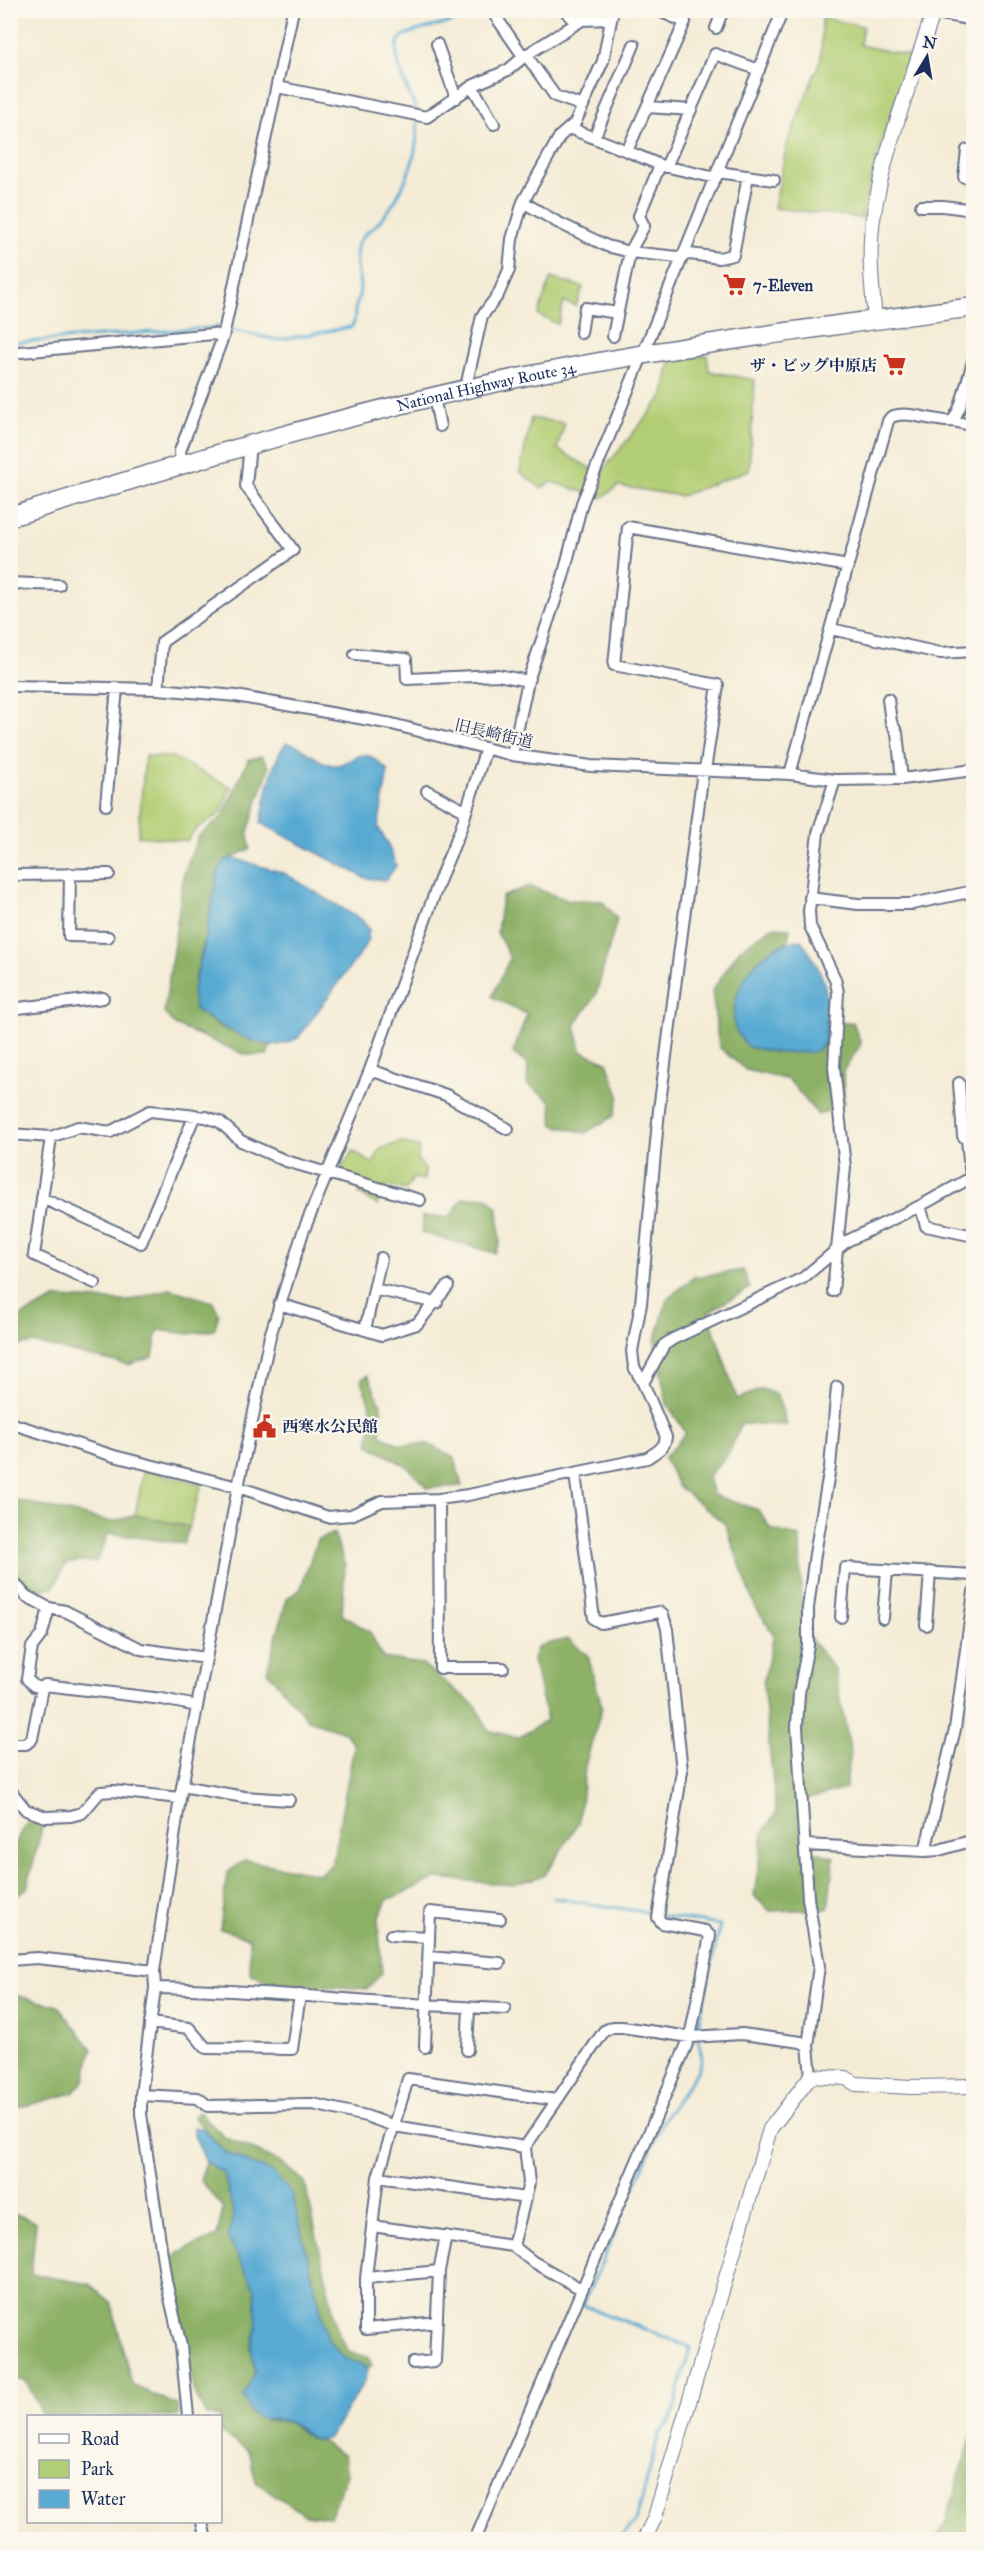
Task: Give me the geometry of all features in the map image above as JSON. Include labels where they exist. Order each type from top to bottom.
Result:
[{"type":"highway","name":"National Highway Route 34","points":[[10,517],[250,444],[434,397],[642,355],[974,307]]},
{"type":"street","points":[[181,464],[180,451],[227,321],[293,10]]},
{"type":"street","points":[[565,10],[576,24]]},
{"type":"street","points":[[627,151],[685,22],[681,15],[657,10]]},
{"type":"street","points":[[716,28],[723,10]]},
{"type":"street","points":[[512,755],[528,681],[563,577],[582,502],[783,10]]},
{"type":"street","points":[[875,320],[870,248],[873,219],[883,172],[927,12],[974,20]]},
{"type":"street","points":[[494,14],[555,96],[583,106]]},
{"type":"street","points":[[277,87],[427,117],[472,87],[508,70],[526,55],[582,20],[612,15],[603,62],[575,123],[555,144],[523,202],[512,239],[509,270],[498,295],[482,316],[465,391]]},
{"type":"street","points":[[437,44],[456,98]]},
{"type":"street","points":[[594,138],[634,45]]},
{"type":"street","points":[[613,336],[630,252],[644,226],[639,216],[691,110],[715,54],[759,70]]},
{"type":"street","points":[[472,87],[494,124]]},
{"type":"street","points":[[648,107],[691,110]]},
{"type":"street","points":[[569,128],[663,166],[717,175],[774,180]]},
{"type":"street","points":[[967,150],[964,177],[974,178]]},
{"type":"street","points":[[523,202],[557,222],[607,246],[630,252],[678,257],[690,254],[719,258],[733,255],[748,176]]},
{"type":"street","points":[[921,206],[974,210]]},
{"type":"street","points":[[581,333],[585,308],[618,313]]},
{"type":"street","points":[[10,353],[213,334],[223,337]]},
{"type":"street","points":[[953,421],[960,407],[974,358]]},
{"type":"street","points":[[434,397],[440,426]]},
{"type":"street","points":[[790,774],[891,417],[901,415],[945,422],[953,421],[974,426]]},
{"type":"street","points":[[158,689],[162,642],[293,550],[246,486],[250,444]]},
{"type":"street","points":[[10,1423],[114,1456],[238,1487],[328,1517],[351,1515],[388,1500],[438,1499],[575,1474],[647,1458],[659,1451],[666,1442],[666,1437],[634,1367],[632,1351],[641,1304],[659,1110],[703,771],[718,685],[614,665],[628,527],[848,566]]},
{"type":"street","points":[[10,583],[59,585]]},
{"type":"street","points":[[831,629],[940,653],[974,651]]},
{"type":"street","points":[[355,654],[406,658],[407,679],[498,675],[528,681]]},
{"type":"street","name":"旧長崎街道","points":[[10,686],[158,689],[236,696],[392,724],[512,755],[591,766],[790,774],[835,780],[902,778],[974,770]]},
{"type":"street","points":[[106,805],[117,688]]},
{"type":"street","points":[[888,699],[891,722],[897,733],[902,778]]},
{"type":"street","points":[[188,2415],[181,2346],[166,2281],[141,2114],[141,2095],[155,1988],[154,1971],[196,1706],[238,1487],[279,1304],[303,1232],[370,1070],[443,871],[460,831],[486,748]]},
{"type":"street","points":[[833,1291],[845,1167],[834,1067],[838,992],[836,979],[810,926],[810,898],[818,833],[835,780]]},
{"type":"street","points":[[427,791],[465,811]]},
{"type":"street","points":[[70,874],[69,936],[108,937]]},
{"type":"street","points":[[10,875],[109,874]]},
{"type":"street","points":[[810,898],[858,904],[912,904],[974,891]]},
{"type":"street","points":[[10,1010],[103,998]]},
{"type":"street","points":[[370,1070],[446,1095],[508,1129]]},
{"type":"street","points":[[643,1383],[659,1352],[673,1339],[803,1278],[847,1241],[920,1206],[972,1177],[967,1140],[963,1136],[958,1083]]},
{"type":"street","points":[[10,1134],[51,1137],[78,1127],[110,1132],[150,1111],[195,1116],[220,1122],[241,1141],[286,1161],[420,1200]]},
{"type":"street","points":[[42,1198],[141,1243],[195,1116]]},
{"type":"street","points":[[51,1137],[34,1256],[95,1283]]},
{"type":"street","points":[[920,1206],[926,1226],[974,1236]]},
{"type":"street","points":[[365,1330],[381,1258]]},
{"type":"street","points":[[279,1304],[382,1335],[417,1324],[437,1303],[448,1286]]},
{"type":"street","points":[[374,1288],[437,1303]]},
{"type":"street","points":[[644,2540],[655,2517],[763,2147],[770,2129],[811,2076],[808,2046],[819,1966],[808,1898],[797,1727],[799,1693],[808,1645],[808,1608],[830,1467],[837,1387]]},
{"type":"street","points":[[475,2540],[690,2037],[710,1936],[705,1931],[662,1923],[658,1915],[682,1771],[667,1629],[663,1615],[659,1612],[601,1623],[594,1619],[575,1474]]},
{"type":"street","points":[[438,1499],[440,1668],[503,1668]]},
{"type":"street","points":[[841,1617],[845,1568],[974,1575]]},
{"type":"street","points":[[883,1618],[887,1570]]},
{"type":"street","points":[[926,1625],[930,1572]]},
{"type":"street","points":[[10,1578],[26,1596],[49,1608],[65,1611],[141,1649],[206,1658]]},
{"type":"street","points":[[925,1851],[955,1729],[974,1592]]},
{"type":"street","points":[[49,1608],[42,1634],[32,1647],[27,1679],[34,1686],[42,1688],[45,1685],[60,1686],[162,1699],[196,1706]]},
{"type":"street","points":[[10,1744],[26,1744],[32,1739],[42,1688]]},
{"type":"street","points":[[182,1786],[244,1797],[289,1800]]},
{"type":"street","points":[[10,1790],[26,1810],[46,1817],[82,1813],[100,1792],[113,1791],[180,1798]]},
{"type":"street","points":[[805,1845],[925,1851],[939,1850],[974,1840]]},
{"type":"street","points":[[425,2047],[430,1912],[500,1919]]},
{"type":"street","points":[[391,1935],[429,1937]]},
{"type":"street","points":[[429,1957],[500,1963]]},
{"type":"street","points":[[10,1960],[37,1958],[154,1971]]},
{"type":"street","points":[[155,1988],[505,2009]]},
{"type":"street","points":[[150,2023],[189,2028],[206,2048],[292,2049],[300,1995]]},
{"type":"street","points":[[467,2050],[469,2008]]},
{"type":"street","points":[[513,2246],[529,2183],[525,2147],[604,2031],[613,2027],[622,2027],[690,2037],[742,2034],[801,2042],[808,2046]]},
{"type":"street","points":[[811,2076],[846,2078],[856,2084],[911,2087],[974,2086]]},
{"type":"street","points":[[437,2322],[366,2330],[366,2278],[378,2176],[408,2079],[556,2100]]},
{"type":"street","points":[[141,2095],[198,2098],[208,2106],[313,2104],[366,2116],[394,2126],[525,2147]]},
{"type":"street","points":[[378,2176],[526,2198]]},
{"type":"street","points":[[372,2226],[513,2246],[532,2261],[581,2289]]},
{"type":"street","points":[[413,2363],[435,2361],[439,2271],[446,2236]]},
{"type":"street","points":[[366,2278],[439,2271]]},
{"type":"street","points":[[202,2523],[207,2540]]},
{"type":"green space","points":[[822,18],[863,26],[860,45],[910,56],[874,166],[862,218],[774,208],[787,144],[821,58]]},
{"type":"green space","points":[[551,278],[583,287],[576,306],[564,302],[558,324],[538,315]]},
{"type":"green space","points":[[707,355],[709,371],[755,380],[749,470],[681,496],[618,486],[602,498],[552,482],[541,488],[520,472],[531,418],[565,423],[557,449],[600,474],[664,395],[670,360]]},
{"type":"green space","points":[[145,756],[172,757],[231,787],[220,814],[196,829],[187,841],[138,836]]},
{"type":"green space","points":[[262,756],[269,767],[248,832],[250,849],[224,861],[195,979],[195,1009],[222,1028],[271,1045],[267,1055],[246,1055],[175,1025],[164,1013],[184,873],[198,837],[222,817],[248,760]]},
{"type":"green space","points":[[529,886],[567,900],[602,901],[617,919],[596,995],[575,1025],[581,1051],[607,1062],[619,1096],[614,1116],[585,1133],[553,1125],[551,1101],[527,1084],[528,1065],[513,1053],[527,1014],[492,997],[510,958],[497,932],[502,897]]},
{"type":"green space","points":[[772,927],[790,928],[788,941],[765,954],[825,1043],[826,1025],[853,1022],[861,1044],[843,1071],[844,1104],[818,1115],[789,1080],[746,1070],[719,1047],[712,991],[740,949]]},
{"type":"green space","points":[[402,1142],[419,1148],[418,1160],[425,1170],[424,1180],[413,1178],[406,1190],[387,1186],[377,1205],[359,1194],[361,1179],[337,1174],[353,1151],[373,1164],[380,1149]]},
{"type":"green space","points":[[487,1197],[498,1208],[500,1243],[495,1253],[422,1233],[423,1216],[450,1217],[463,1198]]},
{"type":"green space","points":[[743,1270],[750,1288],[708,1312],[737,1399],[762,1389],[777,1395],[787,1425],[741,1424],[729,1453],[708,1477],[713,1495],[758,1510],[771,1529],[800,1537],[802,1627],[834,1669],[851,1753],[845,1789],[805,1800],[809,1850],[834,1857],[828,1909],[770,1911],[754,1896],[763,1833],[776,1813],[763,1683],[774,1635],[755,1606],[725,1524],[679,1487],[664,1458],[686,1433],[667,1404],[655,1342],[667,1299],[694,1277]]},
{"type":"green space","points":[[170,1289],[213,1302],[219,1314],[214,1330],[188,1334],[158,1330],[153,1357],[128,1365],[33,1343],[11,1347],[11,1321],[57,1298],[127,1301]]},
{"type":"green space","points":[[368,1375],[381,1405],[381,1435],[400,1445],[429,1444],[454,1458],[462,1486],[427,1488],[409,1468],[369,1445],[371,1408],[361,1380]]},
{"type":"green space","points":[[144,1469],[202,1485],[189,1527],[135,1515]]},
{"type":"green space","points":[[15,1500],[112,1522],[135,1515],[189,1527],[184,1544],[109,1533],[97,1561],[66,1563],[54,1587],[28,1592],[11,1566],[10,1503]]},
{"type":"green space","points":[[334,1533],[345,1566],[342,1615],[370,1632],[383,1658],[422,1664],[477,1707],[488,1730],[518,1738],[547,1720],[533,1659],[538,1646],[568,1639],[588,1656],[602,1707],[585,1766],[579,1822],[545,1875],[513,1885],[438,1878],[387,1900],[378,1919],[382,1973],[367,1989],[266,1982],[250,1973],[249,1938],[220,1929],[227,1873],[244,1860],[319,1874],[332,1864],[354,1746],[345,1732],[308,1720],[267,1671],[287,1598],[300,1590],[317,1540]]},
{"type":"green space","points":[[33,1817],[43,1823],[27,1888],[11,1901],[11,1866],[15,1845],[19,1835]]},
{"type":"green space","points":[[11,1994],[58,2006],[92,2049],[85,2079],[73,2093],[13,2109],[11,2133]]},
{"type":"green space","points":[[199,2112],[224,2137],[279,2161],[305,2183],[338,2333],[348,2351],[368,2357],[372,2366],[367,2369],[361,2364],[344,2358],[328,2340],[292,2194],[244,2161],[225,2152],[193,2116]]},
{"type":"green space","points":[[206,2162],[224,2173],[234,2214],[228,2238],[255,2288],[257,2330],[251,2348],[265,2420],[288,2422],[309,2438],[321,2441],[344,2456],[347,2474],[330,2518],[305,2515],[256,2482],[248,2451],[222,2434],[222,2415],[206,2415],[195,2394],[169,2268],[178,2252],[217,2236],[223,2209],[200,2179]]},
{"type":"green space","points":[[11,2212],[36,2222],[31,2274],[89,2284],[111,2302],[132,2385],[177,2405],[178,2415],[43,2415],[27,2382],[11,2378]]},
{"type":"green space","points":[[973,2431],[973,2539],[936,2539],[945,2524]]},
{"type":"water","points":[[286,743],[297,746],[322,762],[333,765],[339,765],[359,756],[369,756],[377,760],[388,771],[378,827],[388,844],[396,866],[386,880],[365,878],[261,823],[273,770]]},
{"type":"water","points":[[233,858],[284,873],[362,920],[369,929],[367,944],[298,1038],[278,1045],[262,1043],[242,1036],[195,1009],[192,994],[218,871],[224,861]]},
{"type":"water","points":[[801,940],[818,966],[825,988],[827,1012],[825,1043],[814,1052],[780,1053],[748,1047],[735,1028],[736,998],[742,983],[760,959],[773,949]]},
{"type":"water","points":[[194,2127],[203,2129],[225,2152],[273,2173],[292,2194],[328,2340],[344,2358],[361,2364],[367,2369],[365,2381],[329,2438],[322,2440],[311,2438],[288,2422],[260,2418],[252,2413],[243,2396],[256,2371],[251,2347],[257,2330],[255,2289],[228,2238],[234,2214],[224,2173],[206,2162],[194,2135]]},
{"type":"waterway","points":[[417,112],[400,71],[397,49],[399,40],[412,32],[463,18],[467,10]]},
{"type":"waterway","points":[[10,343],[217,327],[278,340],[351,327],[360,291],[356,263],[358,243],[387,212],[402,188],[413,160],[417,118]]},
{"type":"waterway","points":[[554,1898],[656,1914]]},
{"type":"waterway","points":[[618,2540],[636,2521],[659,2434],[672,2418],[690,2347],[583,2305],[663,2121],[698,2070],[702,2059],[697,2031],[720,1925],[662,1916]]},
{"type":"place","name":"7-Eleven","points":[[735,285]]},
{"type":"place","name":"ザ・ビッグ中原店","points":[[895,365]]},
{"type":"place","name":"西寒水公民館","points":[[264,1426]]}]
